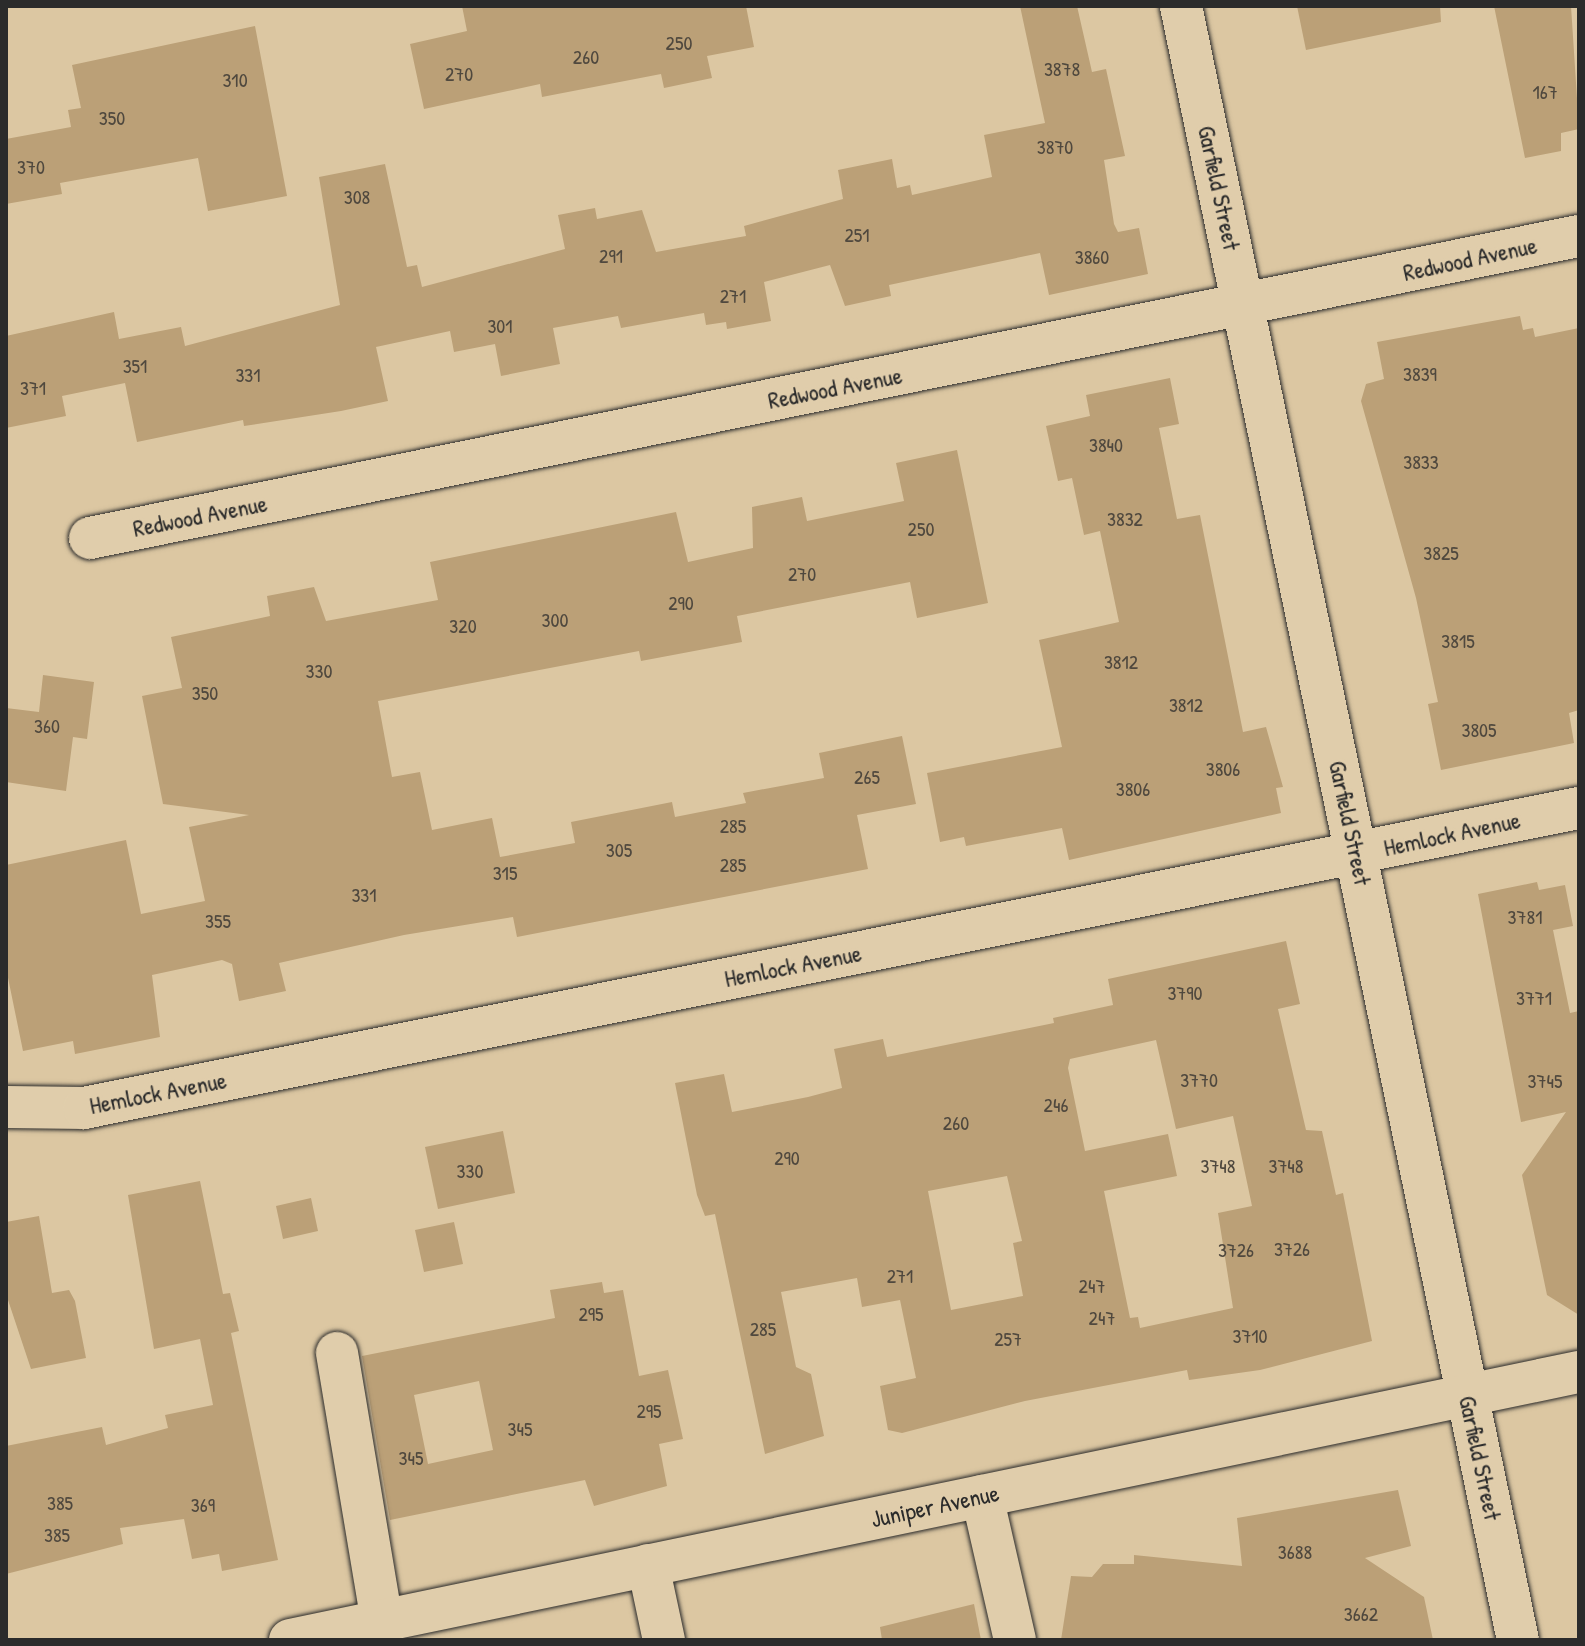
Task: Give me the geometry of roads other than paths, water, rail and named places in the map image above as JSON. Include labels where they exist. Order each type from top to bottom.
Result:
[{"type":"street","name":"Garfield Street","points":[[1181,6],[1518,1640]]},
{"type":"street","name":"Redwood Avenue","points":[[90,538],[1579,236]]},
{"type":"street","name":"Hemlock Avenue","points":[[6,1107],[84,1108],[1579,808]]},
{"type":"street","points":[[337,1353],[362,1629]]},
{"type":"street","name":"Juniper Avenue","points":[[290,1640],[362,1629],[648,1565],[1579,1372]]},
{"type":"street","points":[[982,1496],[1015,1640]]},
{"type":"street","points":[[648,1565],[664,1640]]}]
